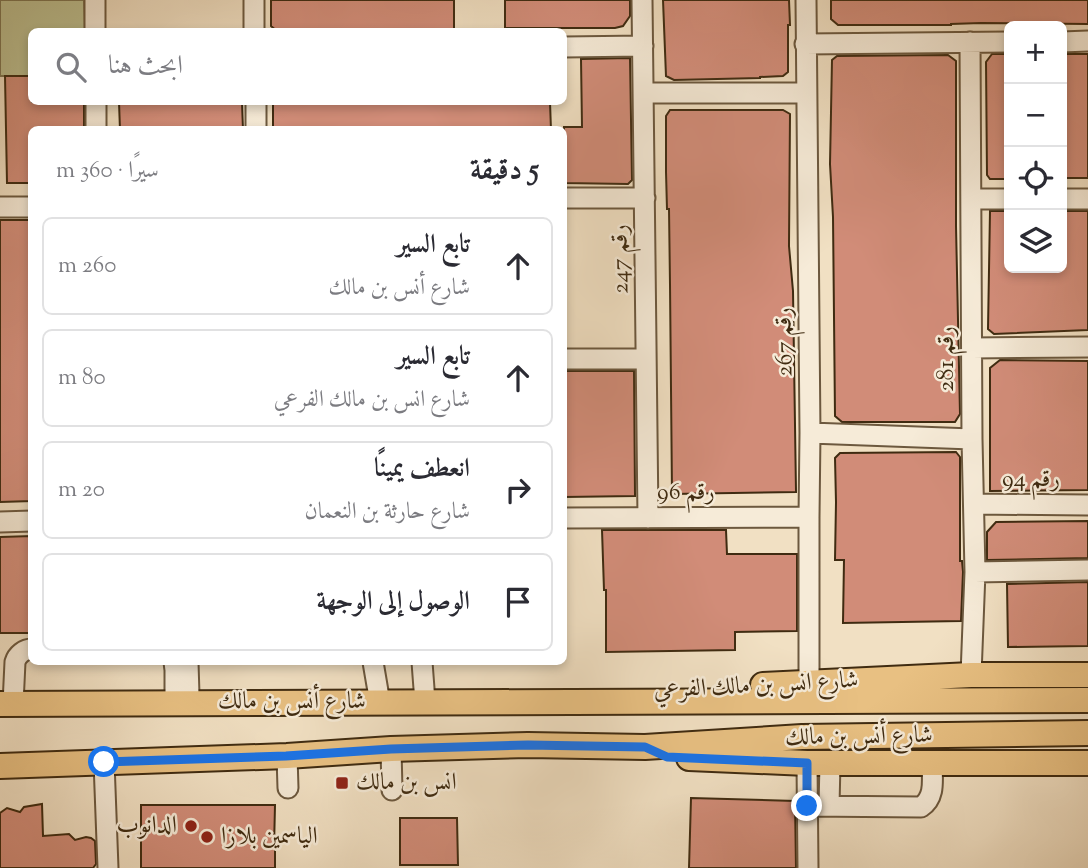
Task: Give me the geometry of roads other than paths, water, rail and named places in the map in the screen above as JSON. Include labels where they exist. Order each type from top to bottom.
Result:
[{"type":"main road","name":"شارع انس بن مالك الفرعي","points":[[425,702],[971,675],[1088,675]]},
{"type":"main road","name":"شارع أنس بن مالك","points":[[7,704],[1088,700]]},
{"type":"main road","name":"شارع أنس بن مالك","points":[[0,765],[286,756],[391,749],[528,745],[645,747],[802,737],[1088,733]]},
{"type":"main road","points":[[645,747],[667,757],[818,763],[1088,763]]},
{"type":"street","points":[[95,0],[95,28]]},
{"type":"street","points":[[254,0],[254,28]]},
{"type":"street","name":"رقم 247","points":[[642,0],[648,518]]},
{"type":"street","name":"رقم 267","points":[[806,0],[809,683]]},
{"type":"street","points":[[1067,42],[1088,41]]},
{"type":"street","name":"رقم 281","points":[[970,42],[971,439],[975,572],[971,675]]},
{"type":"street","points":[[805,44],[1004,42]]},
{"type":"street","points":[[567,47],[643,46]]},
{"type":"street","points":[[643,93],[806,93]]},
{"type":"street","points":[[96,105],[96,126]]},
{"type":"street","points":[[256,105],[256,126]]},
{"type":"street","points":[[567,198],[645,198]]},
{"type":"street","points":[[1067,199],[1088,199]]},
{"type":"street","points":[[971,200],[1004,200]]},
{"type":"street","points":[[0,207],[28,207]]},
{"type":"street","points":[[972,348],[1088,348]]},
{"type":"street","points":[[567,359],[646,359]]},
{"type":"street","points":[[810,433],[971,439]]},
{"type":"street","name":"رقم 94","points":[[974,504],[1088,505]]},
{"type":"street","name":"رقم 96","points":[[567,518],[808,517]]},
{"type":"street","points":[[0,522],[28,522]]},
{"type":"street","points":[[975,572],[1088,570]]},
{"type":"street","points":[[7,704],[15,662],[17,657],[28,650]]},
{"type":"street","points":[[174,665],[182,702]]},
{"type":"street","points":[[182,702],[188,665]]},
{"type":"street","points":[[374,665],[380,703]]},
{"type":"street","points":[[422,665],[425,702]]},
{"type":"street","points":[[391,749],[392,790]]},
{"type":"street","points":[[286,756],[288,788]]},
{"type":"street","points":[[104,762],[108,868]]},
{"type":"street","points":[[808,868],[807,806],[818,763]]},
{"type":"street","points":[[818,763],[829,806]]},
{"type":"street","points":[[807,806],[921,807],[932,795],[932,763]]},
{"type":"place","name":"انس بن مالك","points":[[342,783]]},
{"type":"place","name":"الدانوب","points":[[191,826]]},
{"type":"place","name":"الياسمين بلازا","points":[[207,837]]}]
